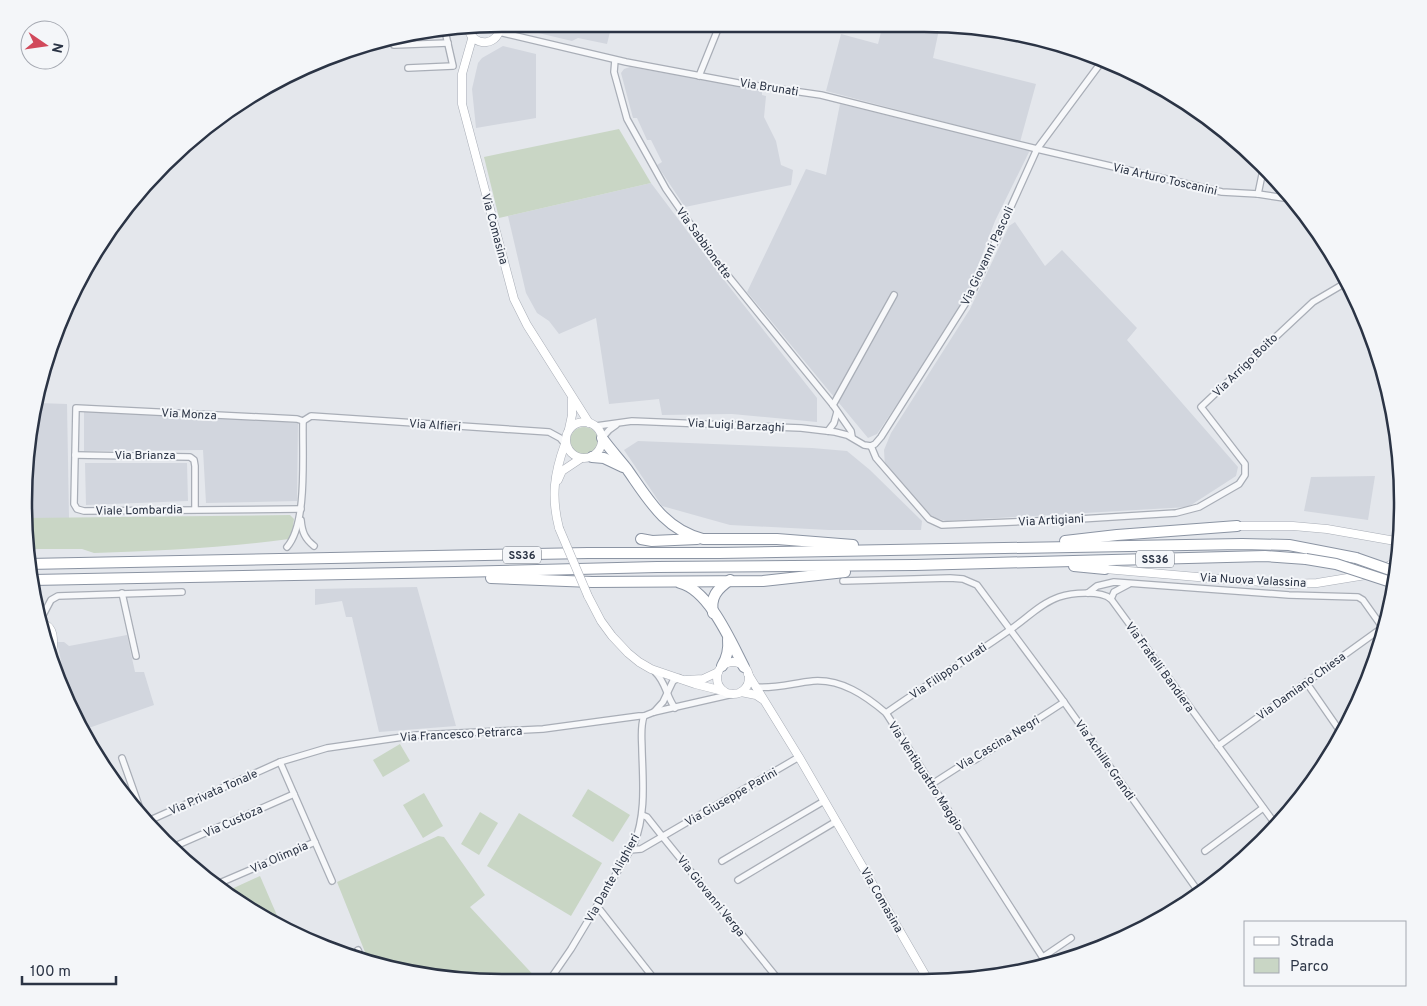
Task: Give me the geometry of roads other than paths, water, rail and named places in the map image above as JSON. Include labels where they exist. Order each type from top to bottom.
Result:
[{"type":"highway","points":[[602,438],[627,469],[648,501],[663,518],[676,528],[703,539]]},
{"type":"highway","points":[[592,457],[604,458],[627,469]]},
{"type":"highway","name":"SS36","points":[[1015,548],[1025,545],[1117,535],[1237,526]]},
{"type":"highway","points":[[641,538],[652,541],[777,539],[889,549]]},
{"type":"highway","name":"SS36","points":[[37,564],[1275,544],[1356,558],[1389,570]]},
{"type":"highway","name":"SS36","points":[[40,580],[657,567],[914,565],[1265,556],[1306,559],[1336,564],[1387,581]]},
{"type":"highway","name":"SS36","points":[[1004,562],[1105,569]]},
{"type":"highway","points":[[455,572],[482,577],[552,581],[775,580],[820,574],[904,569],[914,565]]},
{"type":"highway","points":[[714,614],[712,608],[714,594],[718,588],[730,580]]},
{"type":"highway","points":[[673,581],[692,588],[702,597],[714,614],[746,671]]},
{"type":"highway","points":[[720,669],[725,661],[729,646],[727,636]]},
{"type":"main road","name":"Via Comasina","points":[[497,32],[492,41],[488,43],[475,40],[470,48],[462,74],[462,104],[514,299],[527,325],[572,397],[593,424]]},
{"type":"main road","points":[[471,34],[475,40]]},
{"type":"main road","points":[[572,397],[572,415],[557,469],[554,494],[560,528],[588,596],[601,621],[628,654],[651,669],[723,691],[756,695],[765,702]]},
{"type":"main road","points":[[554,494],[562,472],[580,459],[592,457],[600,449],[602,438],[593,424],[578,423],[568,430]]},
{"type":"main road","points":[[565,444],[570,454],[580,459]]},
{"type":"main road","name":"SS36","points":[[1237,526],[1294,526],[1327,529],[1392,540]]},
{"type":"main road","name":"Via Nuova Valassina","points":[[1105,569],[1290,584],[1317,583],[1372,574],[1390,565]]},
{"type":"main road","points":[[683,679],[702,679],[731,662],[740,664],[746,671],[747,684],[737,693]]},
{"type":"main road","points":[[720,669],[717,682],[723,691]]},
{"type":"main road","name":"Via Comasina","points":[[746,671],[799,757],[925,974]]},
{"type":"street","name":"Via Brunati","points":[[514,32],[615,60],[699,76],[821,95],[1037,149]]},
{"type":"street","points":[[699,76],[717,32]]},
{"type":"street","points":[[408,68],[453,66],[446,37]]},
{"type":"street","points":[[394,46],[448,43]]},
{"type":"street","name":"Via Sabbionette","points":[[615,60],[614,72],[627,119],[666,190],[716,260],[833,405],[851,431],[852,438]]},
{"type":"street","name":"Via Giovanni Pascoli","points":[[871,446],[881,437],[972,293],[1037,149],[1099,66]]},
{"type":"street","name":"Via Arturo Toscanini","points":[[1037,149],[1222,192],[1282,198]]},
{"type":"street","points":[[1258,194],[1262,176]]},
{"type":"street","name":"Via Arrigo Boito","points":[[1245,464],[1201,407],[1313,302],[1341,286]]},
{"type":"street","points":[[833,405],[894,295]]},
{"type":"street","name":"Via Monza","points":[[76,408],[297,419],[303,421]]},
{"type":"street","name":"Viale Lombardia","points":[[76,408],[74,504],[77,509],[84,511],[301,509]]},
{"type":"street","points":[[828,431],[834,423],[837,412]]},
{"type":"street","name":"Via Alfieri","points":[[303,421],[311,416],[548,432],[560,438],[565,444]]},
{"type":"street","points":[[287,547],[296,533],[300,517],[303,421]]},
{"type":"street","points":[[602,438],[620,422]]},
{"type":"street","name":"Via Luigi Barzaghi","points":[[593,424],[690,422],[801,428],[828,431],[852,438]]},
{"type":"street","points":[[852,438],[864,445],[871,446]]},
{"type":"street","name":"Via Artigiani","points":[[871,446],[876,458],[929,519],[942,525],[1176,513],[1199,507],[1239,484],[1246,475],[1245,464]]},
{"type":"street","name":"Via Brianza","points":[[75,455],[186,455],[194,460],[195,509]]},
{"type":"street","points":[[300,517],[302,531],[307,540],[314,546]]},
{"type":"street","name":"Via Achille Grandi","points":[[843,581],[906,578],[963,579],[971,581],[982,590],[1195,887]]},
{"type":"street","points":[[1088,593],[1096,586],[1114,582],[1289,595],[1358,597],[1363,600],[1379,622]]},
{"type":"street","points":[[1011,630],[1052,599],[1064,595],[1088,593],[1105,595],[1111,599],[1118,588],[1133,583]]},
{"type":"street","points":[[46,610],[51,600],[58,596],[182,592]]},
{"type":"street","points":[[122,593],[136,656]]},
{"type":"street","name":"Via Fratelli Bandiera","points":[[1111,599],[1272,820]]},
{"type":"street","name":"Via Filippo Turati","points":[[886,713],[1011,630]]},
{"type":"street","name":"Via Damiano Chiesa","points":[[1218,746],[1376,633]]},
{"type":"street","points":[[651,669],[663,681],[675,708]]},
{"type":"street","points":[[654,712],[663,702],[673,681],[683,679]]},
{"type":"street","name":"Via Ventiquattro Maggio","points":[[755,686],[773,688],[813,681],[830,682],[850,688],[869,698],[886,713],[1043,958]]},
{"type":"street","points":[[1306,682],[1337,727]]},
{"type":"street","points":[[644,716],[737,693]]},
{"type":"street","name":"Via Cascina Negri","points":[[932,784],[960,766],[975,760],[1064,702]]},
{"type":"street","name":"Via Francesco Petrarca","points":[[280,762],[327,748],[392,738],[543,729],[644,716]]},
{"type":"street","name":"Via Dante Alighieri","points":[[553,974],[597,906],[637,835],[642,815],[642,729],[644,716]]},
{"type":"street","name":"Via Giuseppe Parini","points":[[630,850],[642,849],[799,757]]},
{"type":"street","points":[[122,758],[136,797]]},
{"type":"street","points":[[280,762],[332,880]]},
{"type":"street","name":"Via Privata Tonale","points":[[153,817],[280,762]]},
{"type":"street","name":"Via Custoza","points":[[179,844],[294,794]]},
{"type":"street","points":[[722,861],[824,802]]},
{"type":"street","points":[[1205,852],[1263,808]]},
{"type":"street","name":"Via Giovanni Verga","points":[[642,815],[647,818],[662,836],[774,974]]},
{"type":"street","points":[[738,880],[836,822]]},
{"type":"street","name":"Via Olimpia","points":[[224,881],[315,842]]},
{"type":"street","points":[[597,906],[650,974]]},
{"type":"street","name":"Via Ventiquattro Maggio","points":[[1047,957],[1071,938]]}]
